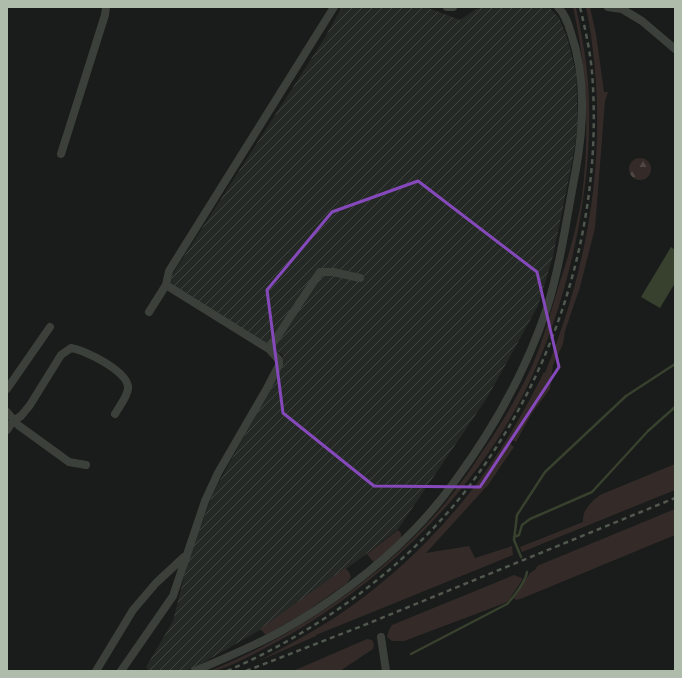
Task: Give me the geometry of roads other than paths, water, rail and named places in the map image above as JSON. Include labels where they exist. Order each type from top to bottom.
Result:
[{"type":"street","points":[[61,154],[106,7]]},
{"type":"street","points":[[150,312],[166,285],[169,272],[334,7]]},
{"type":"street","points":[[447,7],[453,7]]},
{"type":"street","points":[[195,671],[283,630],[313,612],[364,575],[387,556],[434,509],[472,458],[507,400],[529,357],[548,305],[580,147],[582,95],[580,67],[574,40],[566,18],[558,7]]},
{"type":"street","points":[[608,7],[622,9],[642,21],[675,49]]},
{"type":"street","points":[[269,349],[320,272],[333,272],[360,278]]},
{"type":"street","points":[[121,671],[173,596],[205,501],[218,473],[279,365],[279,360],[269,349],[166,285]]},
{"type":"street","points":[[7,389],[50,327]]},
{"type":"street","points":[[7,430],[13,421],[21,416],[30,405],[61,356],[71,348],[79,349],[113,368],[123,376],[128,384],[128,391],[115,414]]},
{"type":"street","points":[[7,412],[13,421],[69,462],[86,465]]},
{"type":"street","points":[[96,671],[133,610],[156,583],[186,555]]},
{"type":"street","points":[[381,637],[386,671]]},
{"type":"waterway","points":[[521,557],[514,540],[517,515],[545,472],[626,396],[675,364]]},
{"type":"waterway","points":[[514,537],[519,535],[522,525],[530,519],[592,492],[648,431],[675,407]]},
{"type":"waterway","points":[[411,654],[507,604],[516,594],[527,572]]},
{"type":"railway","points":[[227,671],[264,654],[300,634],[369,586],[401,559],[431,530],[459,499],[483,467],[511,423],[535,377],[556,329],[572,279],[583,228],[591,176],[594,124],[592,72],[580,7]]},
{"type":"railway","points":[[246,671],[362,626],[675,498]]}]
